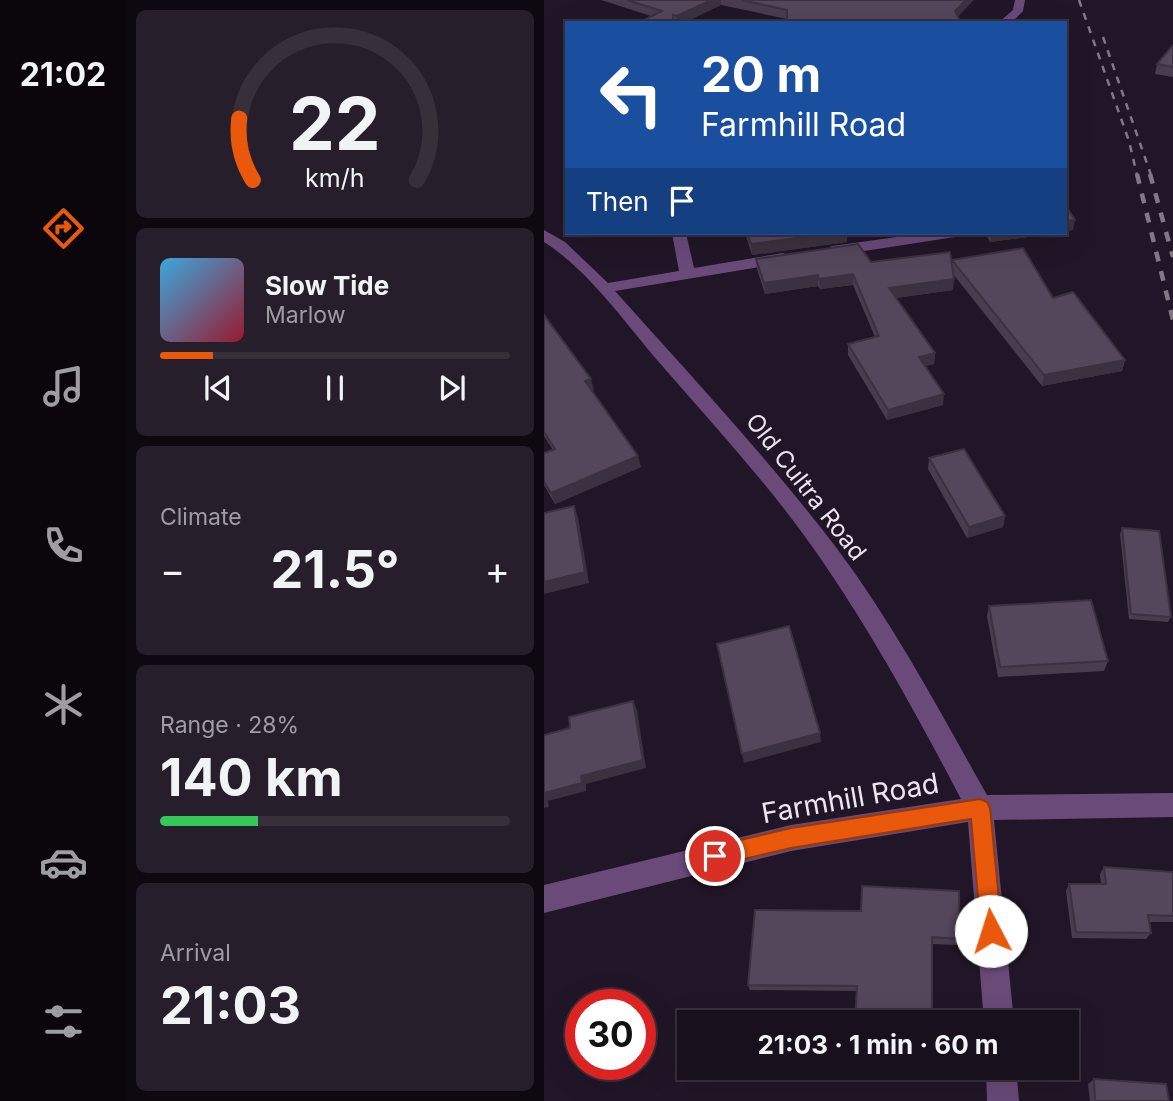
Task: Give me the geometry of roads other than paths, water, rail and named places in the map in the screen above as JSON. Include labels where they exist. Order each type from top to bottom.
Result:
[{"type":"street","points":[[1007,21],[1014,17],[1021,5],[1020,0]]},
{"type":"street","name":"Old Cultra Road","points":[[544,235],[560,245],[604,288],[773,481],[832,558],[905,671],[980,808]]},
{"type":"street","points":[[679,235],[687,272]]},
{"type":"street","points":[[821,253],[942,235]]},
{"type":"street","points":[[604,288],[794,256]]},
{"type":"street","name":"Farmhill Road","points":[[544,899],[791,838],[980,808],[1169,805]]},
{"type":"street","points":[[980,808],[998,1010]]},
{"type":"street","points":[[1002,1080],[1003,1101]]},
{"type":"railway","points":[[1079,0],[1129,141],[1137,175]]},
{"type":"railway","points":[[1103,37],[1151,175]]},
{"type":"railway","points":[[1137,174],[1173,320]]},
{"type":"railway","points":[[1150,174],[1173,257]]}]
